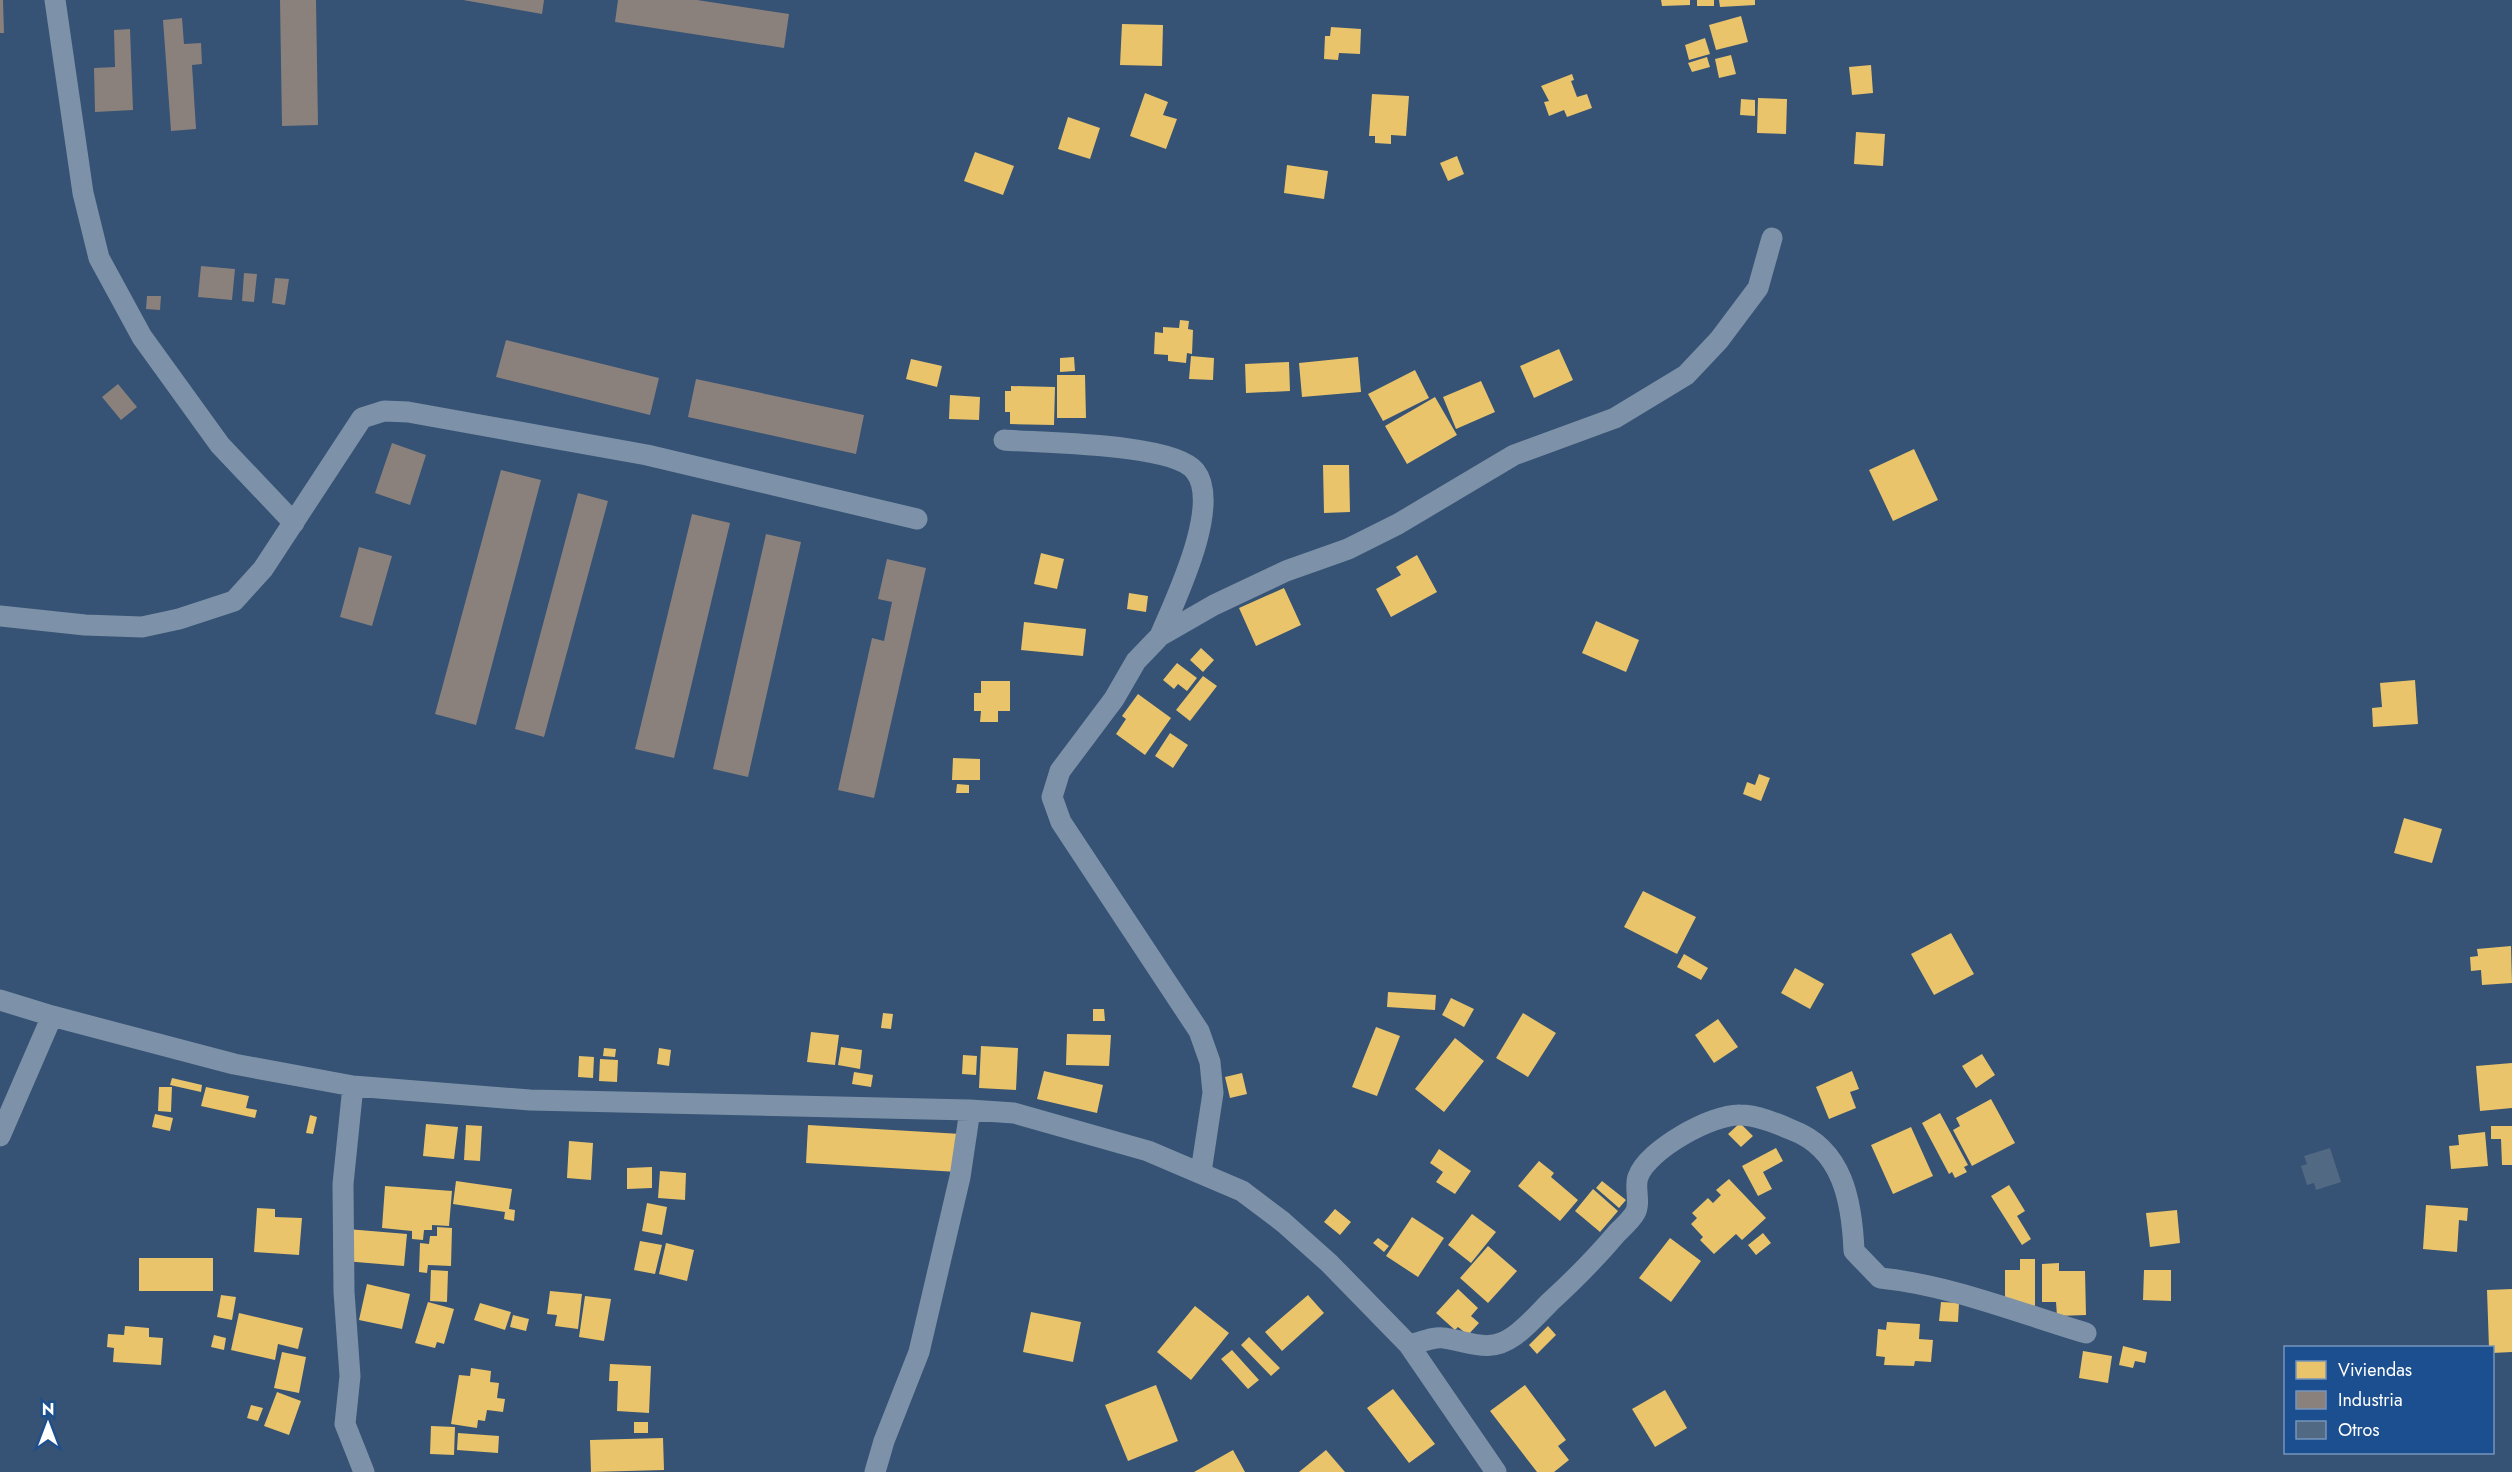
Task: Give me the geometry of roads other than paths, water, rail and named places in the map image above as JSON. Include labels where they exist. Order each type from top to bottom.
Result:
[{"type":"street","points":[[55,0],[83,193],[99,258],[142,337],[214,436],[294,523]]},
{"type":"street","points":[[1201,1172],[1212,1093],[1210,1062],[1199,1031],[1061,822],[1052,797],[1060,771],[1114,699],[1136,661],[1160,636],[1214,605],[1276,576],[1348,549],[1398,524],[1514,455],[1614,418],[1686,375],[1719,340],[1758,288],[1772,238]]},
{"type":"street","points":[[0,616],[86,625],[142,627],[179,619],[234,601],[263,569],[362,418],[384,411],[408,412],[647,455],[917,519]]},
{"type":"street","points":[[1004,441],[1141,449],[1182,461],[1196,471],[1202,489],[1201,531],[1160,636]]},
{"type":"street","points":[[0,1000],[234,1065],[353,1086],[530,1100],[970,1110],[1014,1113],[1148,1150],[1242,1191],[1283,1222],[1329,1263],[1409,1345],[1496,1472]]},
{"type":"street","points":[[0,1136],[52,1016]]},
{"type":"street","points":[[353,1086],[343,1184],[344,1292],[350,1376],[345,1424],[364,1472]]},
{"type":"street","points":[[875,1472],[919,1352],[960,1177],[970,1110]]},
{"type":"street","points":[[1409,1345],[1443,1337],[1460,1343],[1498,1346],[1515,1336],[1591,1263],[1637,1211],[1638,1177],[1654,1155],[1684,1134],[1717,1118],[1740,1115],[1766,1120],[1795,1131],[1823,1148],[1837,1170],[1849,1198],[1854,1251],[1880,1278],[1906,1281],[1958,1294],[2086,1333]]}]
